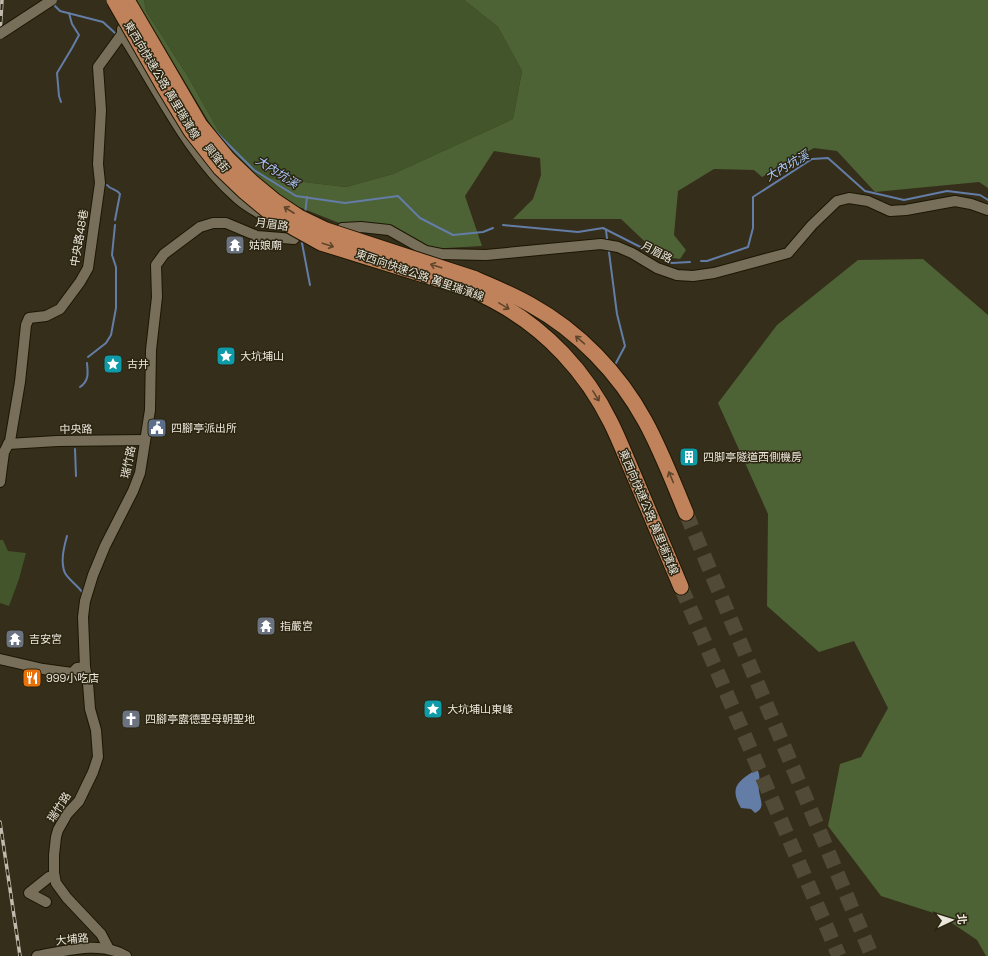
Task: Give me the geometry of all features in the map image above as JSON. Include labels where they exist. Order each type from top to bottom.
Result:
[{"type":"highway","name":"東西向快速公路 萬里瑞濱線","points":[[114,0],[191,131],[220,168],[269,212],[321,243],[471,283],[541,332],[562,352],[580,373],[596,396],[611,423],[681,587]]},
{"type":"highway","name":"東西向快速公路 萬里瑞濱線","points":[[127,0],[200,125],[228,159],[275,201],[299,217],[326,230],[471,283],[518,298],[564,327],[587,346],[626,390],[644,419],[686,513]]},
{"type":"street","points":[[0,34],[52,0]]},
{"type":"street","name":"興隆街","points":[[120,0],[122,34],[172,116],[206,166],[237,198],[298,238]]},
{"type":"street","name":"中央路48巷","points":[[8,444],[10,441],[20,382],[26,325],[29,318],[46,316],[60,308],[80,282],[88,268],[100,183],[98,164],[100,110],[98,67],[122,34]]},
{"type":"street","name":"月眉路","points":[[342,228],[361,227],[389,230],[426,251],[440,254],[486,255],[601,244],[618,247],[632,253],[657,268],[677,275],[694,276],[714,273],[788,253],[812,225],[837,201],[849,198],[868,201],[890,211],[906,210],[955,201],[971,204],[988,210]]},
{"type":"street","name":"月眉路","points":[[164,254],[200,226],[213,223],[226,223],[257,236],[298,238]]},
{"type":"street","name":"瑞竹路","points":[[109,949],[101,934],[56,883],[54,873],[56,838],[67,814],[79,801],[93,772],[98,757],[96,730],[90,709],[85,667],[83,617],[85,601],[93,575],[105,546],[134,491],[140,473],[150,410],[150,350],[157,297],[156,265],[164,254]]},
{"type":"street","name":"中央路","points":[[8,444],[57,441],[145,440]]},
{"type":"street","points":[[0,482],[4,452],[8,444]]},
{"type":"street","points":[[0,659],[72,673],[88,688]]},
{"type":"street","points":[[72,673],[77,668],[85,667]]},
{"type":"street","points":[[46,902],[29,893],[48,877]]},
{"type":"street","name":"大埔路","points":[[37,956],[81,949],[109,949]]},
{"type":"street","points":[[109,949],[126,956]]},
{"type":"green space","points":[[136,0],[144,0],[146,11],[187,75],[221,135],[244,166],[262,177],[346,187],[393,174],[513,119],[522,71],[498,27],[464,0],[988,0],[988,188],[979,182],[875,192],[837,151],[814,148],[762,177],[754,170],[714,169],[678,191],[674,235],[686,250],[680,259],[660,256],[621,219],[513,219],[533,199],[541,175],[540,158],[494,151],[465,196],[482,246],[428,249],[391,227],[344,225],[299,207],[263,184],[240,166],[213,129]]},
{"type":"green space","points":[[144,0],[464,0],[498,27],[522,71],[513,119],[393,174],[346,187],[262,177],[244,166],[221,135],[187,75],[146,11]]},
{"type":"green space","points":[[923,259],[988,315],[988,956],[986,956],[977,940],[940,915],[881,896],[828,826],[840,764],[861,757],[888,708],[854,641],[819,652],[767,606],[768,514],[718,403],[777,325],[858,260]]},
{"type":"green space","points":[[0,540],[3,540],[8,551],[26,553],[19,579],[9,606],[0,603]]},
{"type":"water","points":[[754,771],[758,771],[759,774],[759,791],[762,804],[760,809],[755,813],[751,809],[741,808],[736,796],[737,786],[739,783]]},
{"type":"waterway","name":"大內坑溪","points":[[52,3],[60,11],[103,22],[115,33]]},
{"type":"waterway","points":[[61,102],[57,73],[79,35],[72,24],[69,13]]},
{"type":"waterway","name":"大內坑溪","points":[[212,128],[254,170],[296,196],[345,203],[398,196],[420,218],[453,235],[483,232],[493,228]]},
{"type":"waterway","name":"大內坑溪","points":[[701,261],[707,261],[748,247],[753,228],[753,197],[812,159],[828,158],[865,191],[904,200],[947,191],[980,195],[988,200]]},
{"type":"waterway","points":[[107,185],[120,194],[115,220]]},
{"type":"waterway","points":[[305,214],[307,197]]},
{"type":"waterway","points":[[88,357],[106,343],[111,335],[116,308],[116,267],[112,255],[115,225]]},
{"type":"waterway","name":"大內坑溪","points":[[503,225],[578,232],[603,228],[672,263],[690,262]]},
{"type":"waterway","points":[[606,230],[607,239]]},
{"type":"waterway","points":[[302,243],[310,285]]},
{"type":"waterway","points":[[609,252],[617,314],[625,346],[616,363]]},
{"type":"waterway","points":[[80,387],[85,382],[88,373],[87,363]]},
{"type":"waterway","points":[[75,449],[76,476]]},
{"type":"waterway","points":[[67,536],[63,554],[65,573],[82,592]]},
{"type":"tunnel","points":[[686,513],[872,956]]},
{"type":"tunnel","points":[[681,587],[839,956]]},
{"type":"railway","points":[[0,34],[2,0]]},
{"type":"railway","points":[[0,822],[20,956]]},
{"type":"place","name":"姑娘廟","points":[[235,245]]},
{"type":"place","name":"大坑埔山","points":[[226,356]]},
{"type":"place","name":"古井","points":[[113,364]]},
{"type":"place","name":"四腳亭派出所","points":[[157,428]]},
{"type":"place","name":"四脚亭隧道西側機房","points":[[689,457]]},
{"type":"place","name":"指嚴宮","points":[[266,626]]},
{"type":"place","name":"吉安宮","points":[[15,639]]},
{"type":"place","name":"999小吃店","points":[[32,678]]},
{"type":"place","name":"大坑埔山東峰","points":[[433,709]]},
{"type":"place","name":"四腳亭露德聖母朝聖地","points":[[131,719]]}]
